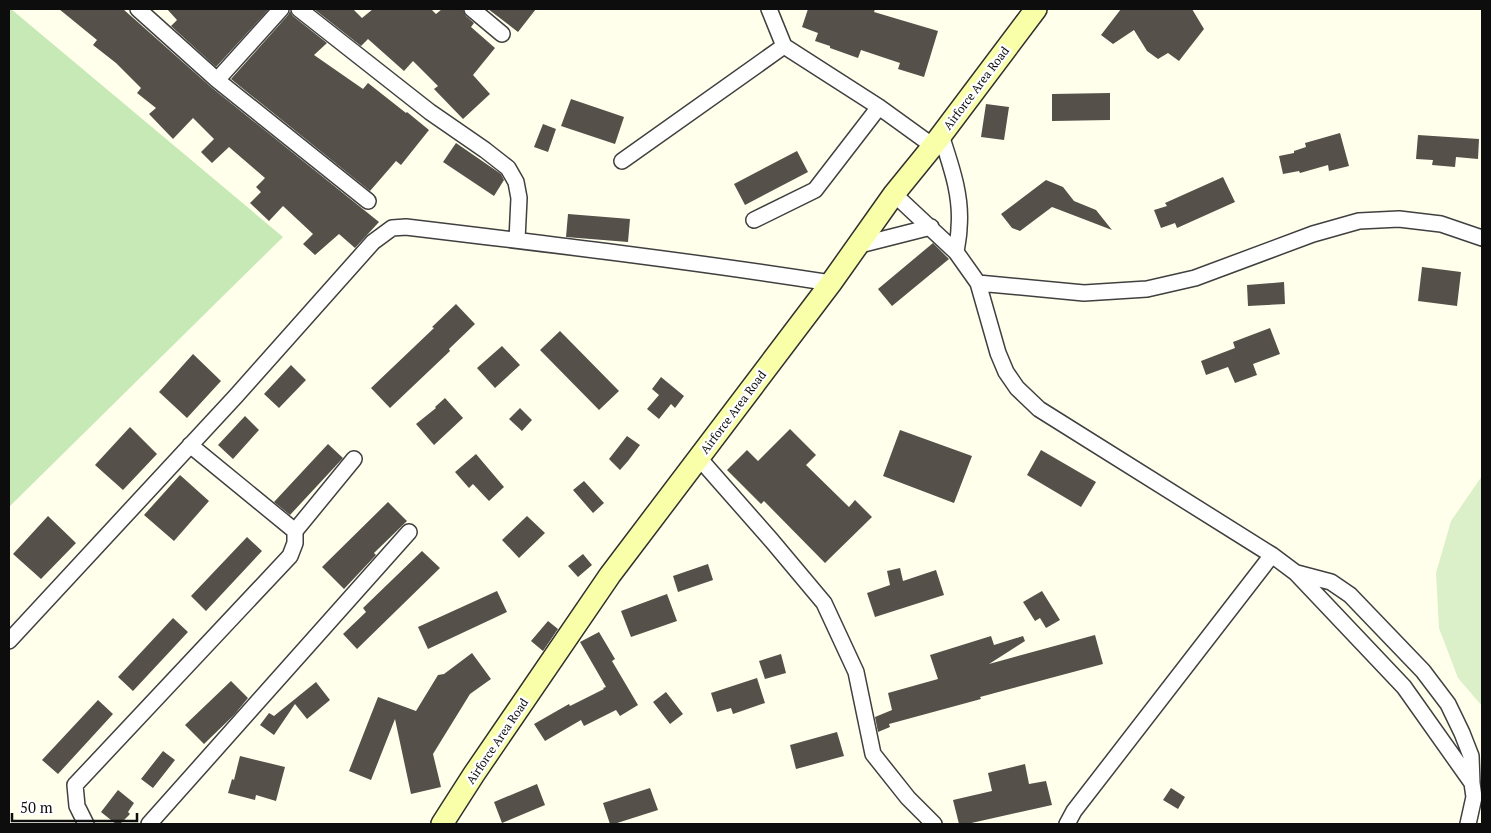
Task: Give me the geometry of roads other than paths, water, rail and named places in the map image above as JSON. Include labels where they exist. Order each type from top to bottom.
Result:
[{"type":"street","points":[[138,9],[217,80],[368,201]]},
{"type":"street","points":[[217,80],[281,9]]},
{"type":"street","points":[[299,9],[430,112],[508,168],[516,182],[519,198],[517,240]]},
{"type":"street","points":[[472,9],[502,34]]},
{"type":"street","points":[[769,9],[784,46],[879,107],[937,141],[955,178],[960,228],[956,252]]},
{"type":"street","name":"Airforce Area Road","points":[[442,824],[610,575],[831,283],[894,194],[937,141],[1036,9]]},
{"type":"street","points":[[622,161],[784,46]]},
{"type":"street","points":[[754,220],[815,190],[879,107]]},
{"type":"street","points":[[894,194],[956,252],[978,283],[998,353],[1006,372],[1017,388],[1039,409],[1272,554],[1296,573],[1404,687],[1476,792]]},
{"type":"street","points":[[978,283],[1084,293],[1147,289],[1195,278],[1313,234],[1359,221],[1399,219],[1441,224],[1482,238]]},
{"type":"street","points":[[9,641],[374,242],[392,228],[406,227],[517,240],[831,283]]},
{"type":"street","points":[[856,246],[931,227]]},
{"type":"street","points":[[190,445],[295,531]]},
{"type":"street","points":[[699,458],[824,603],[856,672],[873,754],[908,798],[934,824]]},
{"type":"street","points":[[86,824],[76,806],[75,785],[290,556],[295,543],[295,531],[354,459]]},
{"type":"street","points":[[149,824],[409,532]]},
{"type":"street","points":[[1066,824],[1080,803],[1272,554]]},
{"type":"street","points":[[1296,573],[1331,582],[1350,595],[1423,671],[1448,704],[1462,733],[1470,756],[1476,792],[1468,824]]}]
